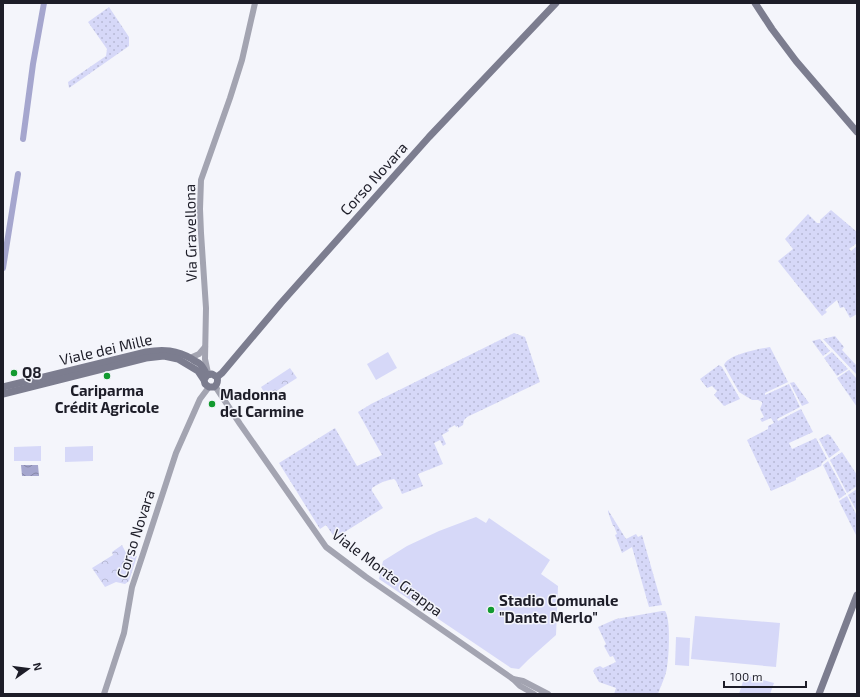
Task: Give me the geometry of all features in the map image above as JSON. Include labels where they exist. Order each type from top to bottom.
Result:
[{"type":"main road","name":"Corso Novara","points":[[216,377],[222,373],[281,303],[429,137],[556,3]]},
{"type":"main road","points":[[755,3],[796,61],[857,132]]},
{"type":"main road","name":"Viale dei Mille","points":[[3,387],[151,351],[166,350],[185,355],[200,364],[206,376]]},
{"type":"main road","name":"Viale dei Mille","points":[[3,394],[156,356],[178,359],[206,376]]},
{"type":"main road","points":[[212,374],[216,377],[218,382],[212,386],[205,384],[206,376],[212,374]]},
{"type":"main road","points":[[819,694],[857,595]]},
{"type":"street","name":"Via Gravellona","points":[[206,376],[206,308],[200,217],[201,180],[242,60],[255,3]]},
{"type":"street","points":[[190,358],[199,354],[206,347]]},
{"type":"street","name":"Viale Monte Grappa","points":[[212,386],[326,547],[372,581],[513,679],[520,686],[534,694]]},
{"type":"street","name":"Corso Novara","points":[[104,694],[124,633],[132,587],[176,453],[200,399],[212,386]]},
{"type":"street","name":"Viale Monte Grappa","points":[[513,679],[523,681],[548,694]]},
{"type":"green space","points":[[109,7],[129,37],[129,46],[69,88],[68,82],[106,56],[107,49],[88,22]]},
{"type":"green space","points":[[831,210],[857,232],[857,243],[849,249],[851,251],[857,246],[857,314],[850,318],[844,307],[840,308],[837,300],[825,310],[827,312],[822,316],[778,261],[793,249],[785,239],[808,214],[817,223],[820,223],[820,220]]},
{"type":"green space","points":[[514,333],[525,337],[540,382],[467,417],[464,420],[463,425],[458,428],[458,426],[456,427],[455,425],[448,429],[449,431],[442,435],[446,444],[443,446],[440,440],[434,443],[443,464],[418,474],[423,486],[402,494],[394,479],[383,482],[372,488],[372,491],[383,508],[335,538],[326,525],[320,529],[279,463],[335,428],[357,466],[382,455],[358,412],[371,404]]},
{"type":"green space","points":[[835,336],[844,347],[842,350],[857,366],[857,375],[823,339]]},
{"type":"green space","points":[[820,339],[830,351],[823,356],[812,341]]},
{"type":"green space","points":[[770,347],[788,382],[765,393],[765,395],[789,384],[800,407],[777,419],[778,421],[801,409],[813,432],[789,443],[792,449],[816,438],[827,459],[821,466],[796,478],[796,480],[771,491],[747,440],[768,429],[768,426],[774,423],[771,418],[762,422],[760,419],[764,417],[760,409],[762,402],[752,400],[739,392],[724,365],[727,361],[738,355]]},
{"type":"green space","points":[[388,352],[397,368],[376,380],[367,364]]},
{"type":"green space","points":[[832,352],[848,369],[837,376],[824,358]]},
{"type":"green space","points":[[719,365],[722,367],[740,399],[724,406],[714,395],[717,391],[712,386],[707,388],[700,379]]},
{"type":"green space","points":[[290,368],[297,378],[267,397],[261,387]]},
{"type":"green space","points":[[849,370],[857,379],[857,407],[837,378]]},
{"type":"green space","points":[[794,382],[809,403],[802,406],[790,383]]},
{"type":"green space","points":[[828,434],[840,450],[829,458],[819,439]]},
{"type":"green space","points":[[41,446],[41,461],[14,461],[14,447]]},
{"type":"green space","points":[[93,446],[93,461],[65,462],[65,447]]},
{"type":"green space","points":[[842,452],[857,475],[857,486],[847,493],[830,460]]},
{"type":"green space","points":[[828,461],[846,494],[839,499],[823,465]]},
{"type":"green space","points":[[857,489],[857,512],[848,495]]},
{"type":"green space","points":[[847,496],[857,516],[857,537],[839,501]]},
{"type":"green space","points":[[608,510],[626,539],[636,534],[638,537],[642,535],[662,605],[649,607],[632,547],[622,553]]},
{"type":"green space","name":"Stadio Comunale \"Dante Merlo\"","points":[[476,517],[486,523],[489,518],[550,560],[541,574],[558,586],[556,635],[519,669],[511,668],[379,579],[383,561],[407,546],[439,531]]},
{"type":"green space","points":[[122,545],[126,553],[129,552],[137,556],[129,581],[125,584],[116,582],[105,587],[92,568],[113,555],[112,552]]},
{"type":"green space","points":[[665,611],[667,615],[669,647],[665,677],[658,694],[614,694],[616,688],[599,682],[593,671],[595,668],[600,666],[603,668],[616,662],[613,656],[610,657],[604,646],[606,644],[598,627],[616,619]]},
{"type":"green space","points":[[695,616],[780,623],[776,667],[691,659]]},
{"type":"green space","points":[[676,637],[690,638],[689,666],[675,665]]},
{"type":"green space","points":[[745,675],[774,683],[770,694],[739,694]]},
{"type":"water","points":[[21,465],[38,465],[39,476],[22,476]]},
{"type":"waterway","points":[[23,139],[33,64],[44,3]]},
{"type":"waterway","points":[[3,268],[18,174]]},
{"type":"place","name":"Q8","points":[[14,373]]},
{"type":"place","name":"Cariparma Crédit Agricole","points":[[107,376]]},
{"type":"place","name":"Madonna del Carmine","points":[[212,404]]},
{"type":"place","name":"Stadio Comunale \"Dante Merlo\"","points":[[491,610]]}]
